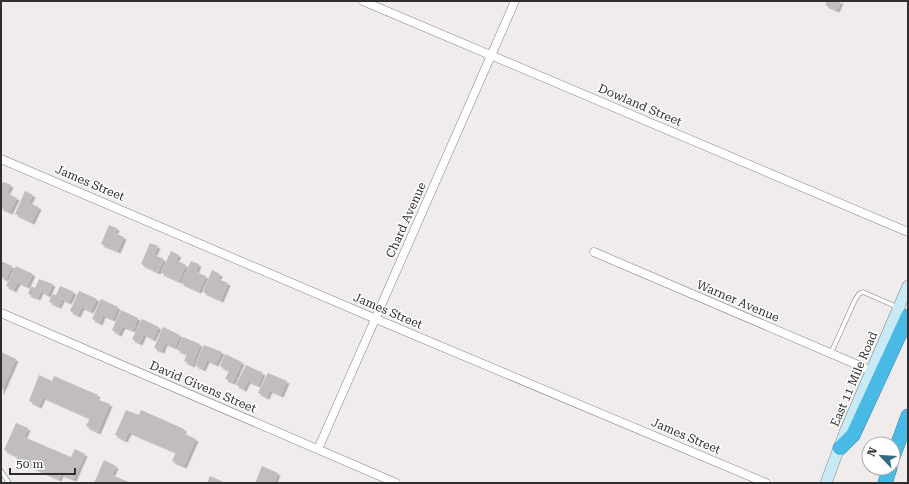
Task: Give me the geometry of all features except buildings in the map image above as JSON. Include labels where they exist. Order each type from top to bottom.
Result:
[{"type":"highway","points":[[840,448],[853,435],[903,312]]},
{"type":"highway","points":[[901,436],[908,416]]},
{"type":"main road","name":"East 11 Mile Road","points":[[826,483],[845,432],[872,371],[903,312],[908,286]]},
{"type":"street","name":"Dowland Street","points":[[363,1],[908,232]]},
{"type":"street","name":"Chard Avenue","points":[[318,449],[515,1]]},
{"type":"street","name":"James Street","points":[[1,158],[376,319],[766,483]]},
{"type":"street","name":"Warner Avenue","points":[[594,252],[872,371]]},
{"type":"street","name":"David Givens Street","points":[[1,313],[396,483]]},
{"type":"lane","points":[[831,354],[859,294],[863,292],[903,312]]},
{"type":"lane","points":[[1,471],[8,483]]}]
